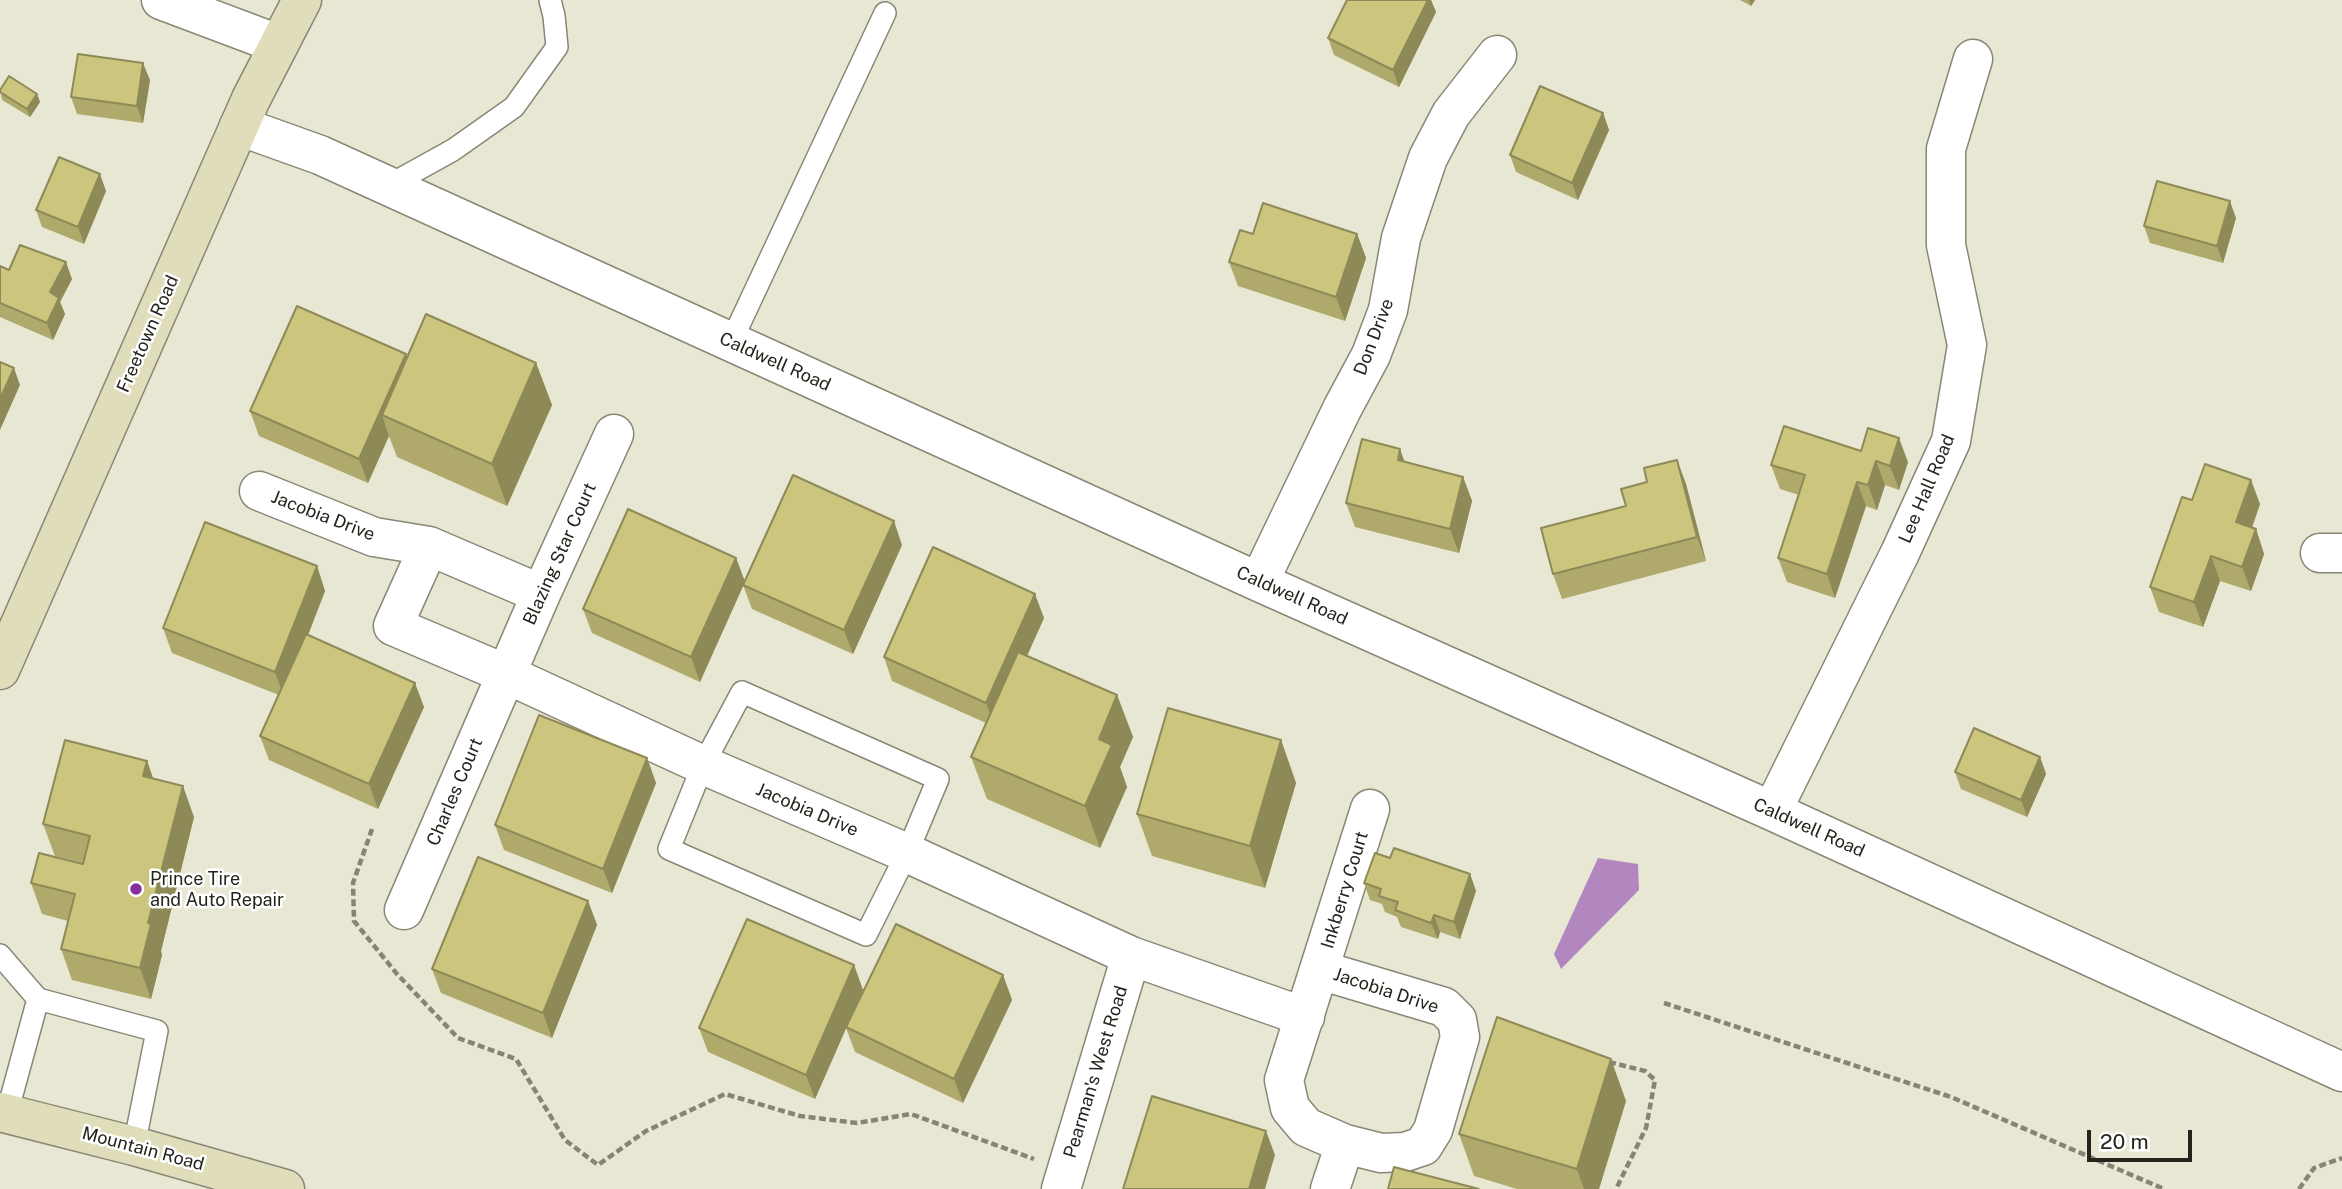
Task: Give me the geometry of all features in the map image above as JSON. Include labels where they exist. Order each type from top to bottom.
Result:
[{"type":"street","points":[[162,0],[278,44]]},
{"type":"street","name":"Freetown Road","points":[[0,670],[11,619],[278,44],[302,0]]},
{"type":"street","name":"Don Drive","points":[[1259,582],[1342,409],[1371,355],[1388,310],[1401,238],[1428,158],[1451,114],[1497,55]]},
{"type":"street","name":"Lee Hall Road","points":[[1772,811],[1900,553],[1951,441],[1967,345],[1946,245],[1946,149],[1973,59]]},
{"type":"street","name":"Caldwell Road","points":[[239,127],[320,155],[1259,582],[1772,811],[2342,1072]]},
{"type":"street","name":"Blazing Star Court","points":[[506,674],[614,434]]},
{"type":"street","name":"Jacobia Drive","points":[[259,491],[374,537],[429,546],[541,594]]},
{"type":"street","name":"Jacobia Drive","points":[[429,546],[393,626],[907,853],[1131,956],[1305,1017]]},
{"type":"street","name":"Charles Court","points":[[404,910],[506,674]]},
{"type":"street","name":"Inkberry Court","points":[[1320,970],[1370,810]]},
{"type":"street","name":"Pearman's West Road","points":[[1052,1176],[1131,956]]},
{"type":"street","name":"Jacobia Drive","points":[[1320,970],[1444,1007],[1457,1020],[1460,1037],[1433,1130],[1423,1146],[1405,1152],[1381,1153],[1345,1144],[1306,1127],[1290,1108],[1283,1080],[1305,1017],[1320,970]]},
{"type":"street","name":"Mountain Road","points":[[3,1112],[285,1189]]},
{"type":"street","points":[[1330,1189],[1345,1144]]},
{"type":"lane","points":[[388,186],[453,150],[514,107],[557,47],[550,0]]},
{"type":"lane","points":[[731,342],[885,13]]},
{"type":"lane","points":[[742,692],[938,779],[907,853],[866,935],[669,849],[703,765],[742,692]]},
{"type":"lane","points":[[0,955],[38,999],[157,1031],[134,1146]]},
{"type":"lane","points":[[3,1112],[38,999]]},
{"type":"path","points":[[372,829],[353,883],[354,921],[397,974],[458,1038],[516,1059],[565,1140],[598,1165],[646,1131],[725,1094],[800,1116],[857,1123],[911,1114],[1052,1176]]},
{"type":"path","points":[[1664,1003],[1951,1097],[2164,1189]]},
{"type":"path","points":[[1604,1060],[1644,1071],[1655,1080],[1646,1128],[1616,1189]]},
{"type":"path","points":[[2299,1189],[2314,1168],[2342,1158]]},
{"type":"shaded area","points":[[1598,858],[1638,864],[1639,890],[1561,969],[1554,954]]},
{"type":"building","points":[[1347,0],[1428,0],[1393,70],[1328,38]]},
{"type":"building","points":[[78,54],[143,63],[137,106],[71,97]]},
{"type":"building","points":[[9,76],[37,94],[27,109],[0,92]]},
{"type":"building","points":[[1540,86],[1603,113],[1572,183],[1510,155]]},
{"type":"building","points":[[59,157],[100,174],[78,227],[36,210]]},
{"type":"building","points":[[2157,181],[2230,201],[2217,246],[2144,226]]},
{"type":"building","points":[[1263,203],[1357,234],[1336,297],[1229,262],[1240,230],[1253,234]]},
{"type":"building","points":[[20,245],[66,262],[50,292],[59,298],[47,323],[0,303],[0,266],[9,270]]},
{"type":"building","points":[[297,306],[406,354],[359,459],[250,411]]},
{"type":"building","points":[[426,314],[536,363],[492,464],[382,415]]},
{"type":"building","points":[[0,362],[14,368],[0,399]]},
{"type":"building","points":[[1784,426],[1861,451],[1868,428],[1899,438],[1890,466],[1876,461],[1868,485],[1857,482],[1827,574],[1778,558],[1805,475],[1771,465]]},
{"type":"building","points":[[1362,439],[1400,449],[1398,460],[1463,477],[1450,529],[1346,503]]},
{"type":"building","points":[[1677,460],[1697,537],[1553,574],[1541,528],[1626,506],[1621,489],[1647,482],[1644,468]]},
{"type":"building","points":[[2205,464],[2251,480],[2236,522],[2256,529],[2242,567],[2211,556],[2194,602],[2150,587],[2182,497],[2192,500]]},
{"type":"building","points":[[793,475],[894,521],[844,630],[743,585]]},
{"type":"building","points":[[628,509],[736,558],[691,657],[583,609]]},
{"type":"building","points":[[205,522],[317,566],[275,672],[163,628]]},
{"type":"building","points":[[933,547],[1035,594],[986,703],[884,657]]},
{"type":"building","points":[[306,634],[415,683],[369,784],[260,736]]},
{"type":"building","points":[[1018,652],[1117,695],[1099,739],[1112,745],[1085,806],[971,757]]},
{"type":"building","points":[[1168,708],[1281,740],[1250,846],[1137,814]]},
{"type":"building","points":[[539,715],[647,758],[603,869],[495,825]]},
{"type":"building","points":[[1974,728],[2040,757],[2021,800],[1955,772]]},
{"type":"building","name":"Prince Tire and Auto Repair","points":[[65,740],[147,761],[143,776],[183,786],[148,923],[151,924],[140,968],[61,949],[75,894],[31,883],[39,853],[83,864],[90,836],[43,824]]},
{"type":"building","points":[[1394,848],[1470,874],[1454,922],[1434,915],[1431,923],[1395,910],[1398,902],[1379,896],[1381,889],[1364,883],[1375,853],[1390,858]]},
{"type":"building","points":[[478,857],[588,901],[543,1013],[432,969]]},
{"type":"building","points":[[747,919],[854,965],[806,1075],[699,1028]]},
{"type":"building","points":[[896,924],[1003,975],[954,1079],[846,1027]]},
{"type":"building","points":[[1497,1017],[1611,1059],[1577,1169],[1459,1134]]},
{"type":"building","points":[[1152,1096],[1266,1131],[1249,1189],[1123,1189]]},
{"type":"building","points":[[1394,1167],[1479,1189],[1388,1189]]},
{"type":"place","name":"Prince Tire and Auto Repair","points":[[136,889]]}]
